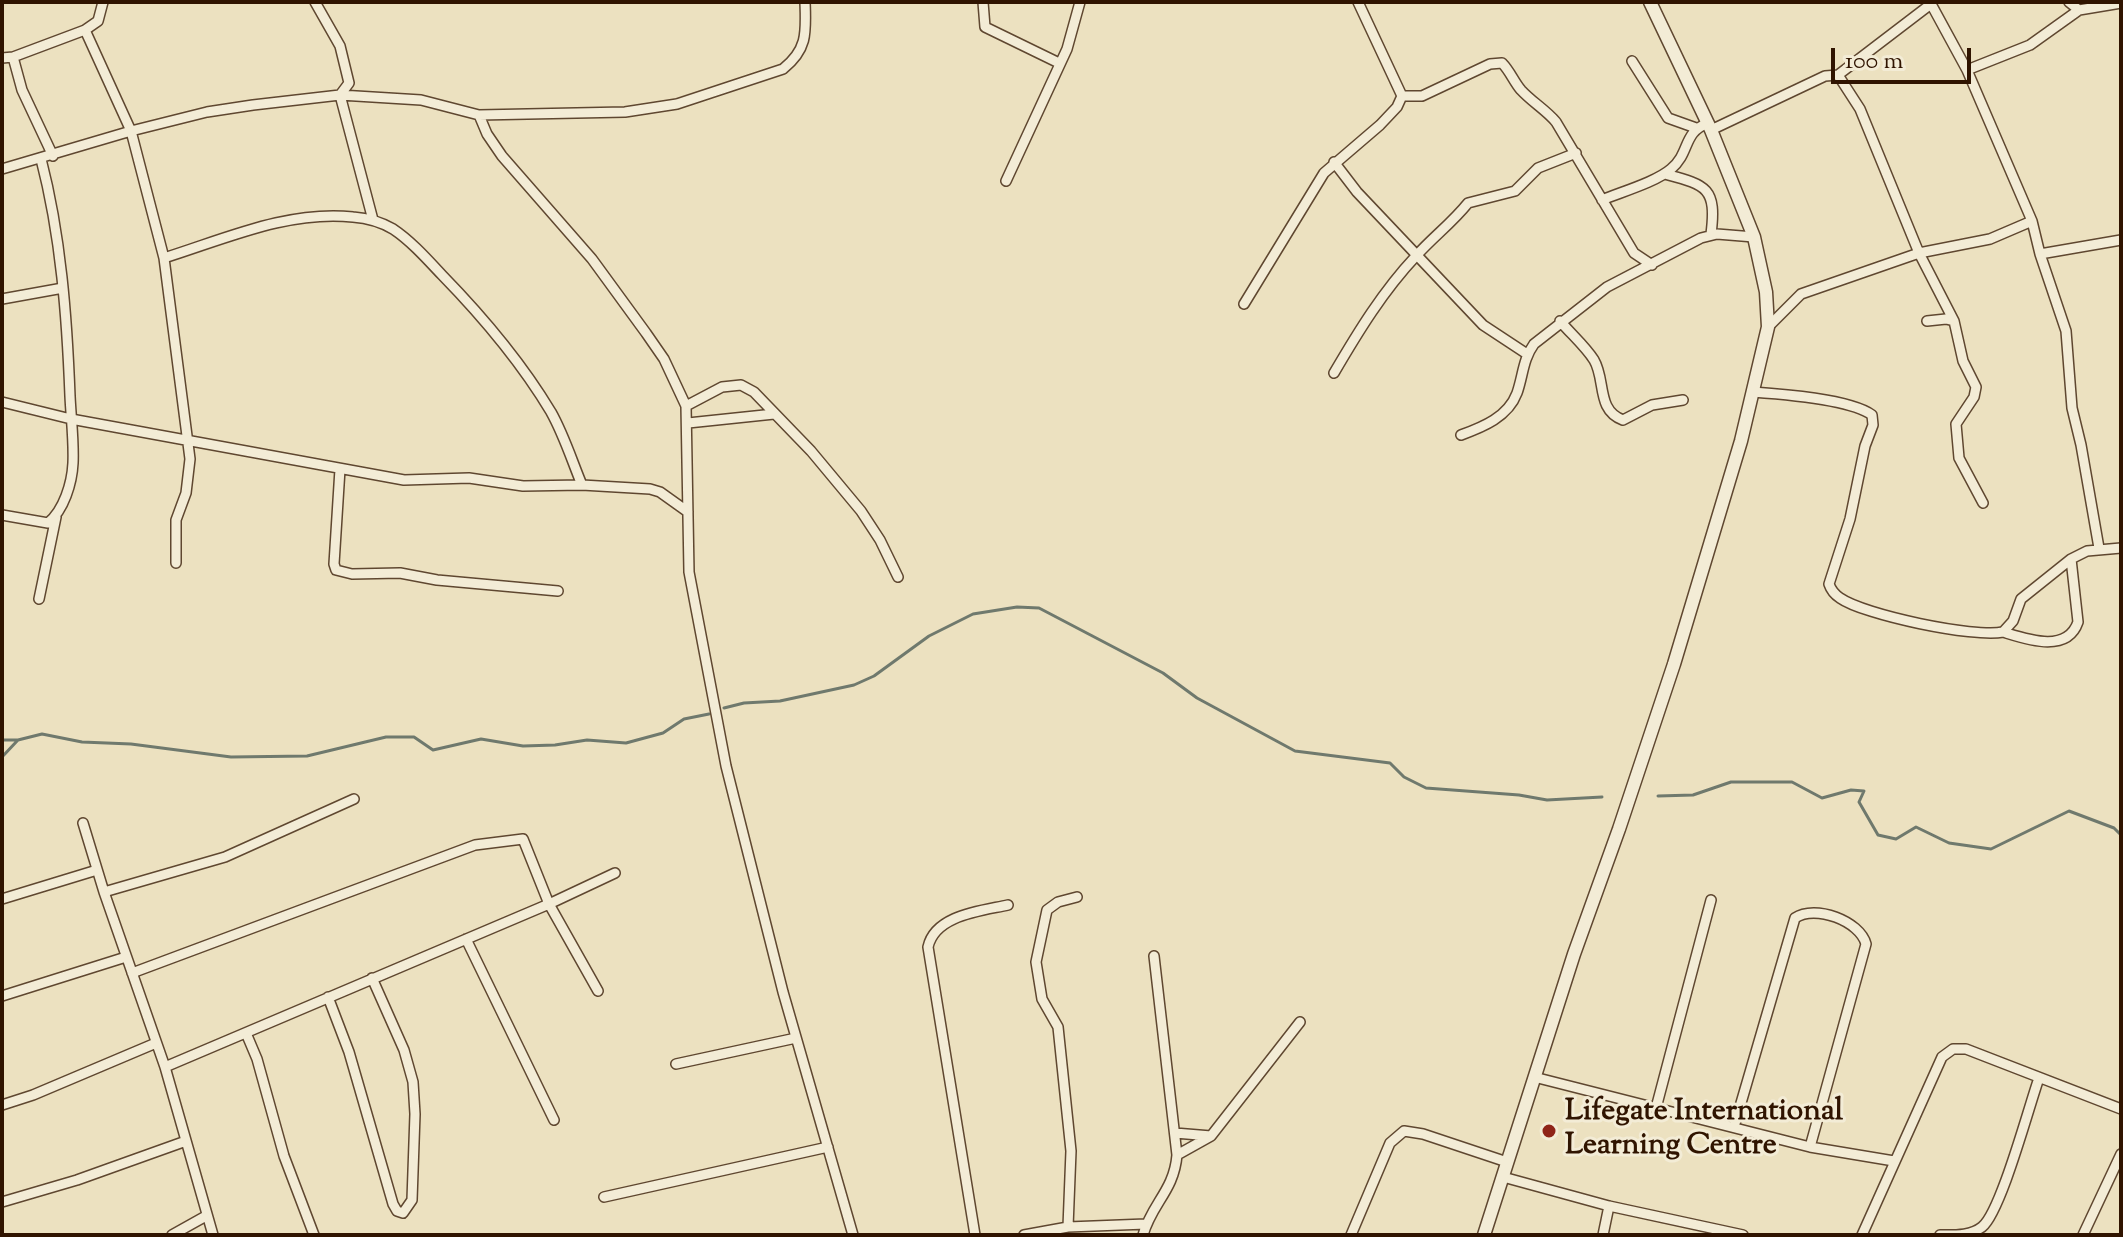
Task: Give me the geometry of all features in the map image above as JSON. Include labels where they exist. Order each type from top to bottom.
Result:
[{"type":"street","points":[[53,156],[7,57],[85,30],[98,21],[103,2]]},
{"type":"street","points":[[315,2],[344,58],[349,83],[340,95]]},
{"type":"street","points":[[2,169],[207,112],[340,95],[421,100],[479,115],[656,109],[783,69],[798,57],[803,45],[805,2]]},
{"type":"street","points":[[983,2],[985,27],[1059,63]]},
{"type":"street","points":[[1006,181],[1067,49],[1080,2]]},
{"type":"street","points":[[1244,304],[1324,173],[1380,125],[1397,107],[1402,96],[1358,2]]},
{"type":"street","points":[[1484,1235],[1574,954],[1674,664],[1741,441],[1768,327],[1766,292],[1754,237],[1650,2]]},
{"type":"street","points":[[2069,2],[2079,10]]},
{"type":"street","points":[[1602,200],[1665,174],[1686,153],[1688,138],[1705,127],[1825,76],[1838,75],[1931,3],[1967,70],[2032,221],[2066,331],[2072,408],[2099,548]]},
{"type":"street","points":[[1967,70],[2030,45],[2079,10],[2121,3]]},
{"type":"street","points":[[85,30],[131,131],[164,258],[190,442],[186,493],[175,530],[176,563]]},
{"type":"street","points":[[1632,61],[1668,118],[1705,127]]},
{"type":"street","points":[[1402,96],[1422,96],[1490,64],[1502,63],[1520,89],[1556,122],[1634,253],[1652,265]]},
{"type":"street","points":[[1838,75],[1860,109],[1919,253],[1954,321],[1963,361],[1977,392],[1956,424],[1959,458],[1983,503]]},
{"type":"street","points":[[340,95],[373,220]]},
{"type":"street","points":[[479,115],[502,156],[592,259],[646,333],[664,359],[686,406],[686,539],[689,572],[726,766],[796,1038],[853,1235]]},
{"type":"street","points":[[1334,373],[1362,325],[1416,256],[1455,220],[1468,203],[1515,191],[1538,168],[1576,153]]},
{"type":"street","points":[[39,599],[56,517],[64,502],[73,464],[63,288],[41,159]]},
{"type":"street","points":[[1334,162],[1357,192],[1483,325],[1527,354]]},
{"type":"street","points":[[1665,174],[1697,183],[1706,190],[1714,214],[1711,234]]},
{"type":"street","points":[[164,258],[269,224],[306,216],[351,216],[373,220],[392,229],[418,250],[478,312],[550,411],[582,485]]},
{"type":"street","points":[[1768,327],[1801,294],[1919,253],[1990,239],[2032,221]]},
{"type":"street","points":[[1461,435],[1487,425],[1505,411],[1516,395],[1527,354],[1560,321],[1607,287],[1711,234],[1754,237]]},
{"type":"street","points":[[2040,254],[2121,240]]},
{"type":"street","points":[[2,299],[63,288]]},
{"type":"street","points":[[1560,321],[1596,365],[1605,404],[1614,417],[1623,420],[1652,405],[1683,400]]},
{"type":"street","points":[[1927,321],[1954,321]]},
{"type":"street","points":[[686,406],[722,387],[741,385],[754,392],[811,451],[861,511],[898,577]]},
{"type":"street","points":[[1753,392],[1805,396],[1862,409],[1872,415],[1873,425],[1865,446],[1850,519],[1829,584],[1837,597],[1848,603],[1912,622],[1959,631],[2003,632],[2048,643],[2075,630],[2078,622],[2071,559]]},
{"type":"street","points":[[2,402],[71,419],[404,480],[469,478],[523,486],[650,489],[660,492],[688,512]]},
{"type":"street","points":[[688,423],[774,414]]},
{"type":"street","points":[[340,469],[336,570],[352,574],[400,573],[437,580],[558,591]]},
{"type":"street","points":[[2,515],[48,523],[56,517]]},
{"type":"street","points":[[2003,632],[2013,621],[2021,599],[2071,559],[2099,548],[2121,548]]},
{"type":"street","points":[[104,892],[225,857],[354,799]]},
{"type":"street","points":[[83,823],[165,1067],[213,1235]]},
{"type":"street","points":[[132,973],[475,845],[523,839],[549,904],[598,991]]},
{"type":"street","points":[[2,899],[97,870]]},
{"type":"street","points":[[165,1067],[615,873]]},
{"type":"street","points":[[1068,1227],[1071,1151],[1058,1027],[1042,999],[1036,962],[1047,910],[1058,902],[1077,897]]},
{"type":"street","points":[[1656,1108],[1711,900]]},
{"type":"street","points":[[975,1235],[928,947],[930,939],[952,921],[968,913],[1008,905]]},
{"type":"street","points":[[1734,1127],[1795,918],[1801,913],[1817,913],[1852,926],[1864,934],[1866,944],[1810,1147]]},
{"type":"street","points":[[466,939],[554,1120]]},
{"type":"street","points":[[1128,1226],[1141,1235],[1172,1182],[1177,1155],[1154,956]]},
{"type":"street","points":[[2,996],[126,957]]},
{"type":"street","points":[[328,997],[349,1052],[393,1204],[397,1211],[403,1213],[412,1200],[413,1082],[404,1050],[372,978]]},
{"type":"street","points":[[1177,1155],[1211,1136],[1300,1022]]},
{"type":"street","points":[[246,1033],[262,1073],[284,1156],[314,1235]]},
{"type":"street","points":[[676,1064],[796,1038]]},
{"type":"street","points":[[2,1105],[156,1043]]},
{"type":"street","points":[[1862,1235],[1946,1052],[1966,1049],[2121,1109]]},
{"type":"street","points":[[1534,1077],[1810,1147],[1894,1161]]},
{"type":"street","points":[[1940,1235],[1960,1235],[1979,1230],[1995,1210],[2039,1078]]},
{"type":"street","points":[[1351,1235],[1390,1143],[1404,1131],[1423,1134],[1507,1162]]},
{"type":"street","points":[[1175,1133],[1211,1136]]},
{"type":"street","points":[[2,1202],[77,1180],[186,1141]]},
{"type":"street","points":[[604,1197],[828,1147]]},
{"type":"street","points":[[2083,1235],[2121,1154]]},
{"type":"street","points":[[1503,1177],[1609,1206],[1743,1235]]},
{"type":"street","points":[[1603,1235],[1609,1206]]},
{"type":"street","points":[[172,1235],[206,1216]]},
{"type":"street","points":[[1024,1235],[1068,1227],[1146,1224]]},
{"type":"waterway","points":[[724,708],[744,703],[780,701],[854,685],[874,676],[929,636],[973,614],[1017,607],[1039,608],[1163,673],[1197,698],[1295,751],[1390,763],[1404,777],[1426,788],[1547,800],[1602,797]]},
{"type":"waterway","points":[[2,740],[42,734],[82,742],[131,744],[231,757],[307,756],[386,737],[414,737],[433,750],[481,739],[523,746],[587,740],[626,743],[663,733],[684,719],[709,714]]},
{"type":"waterway","points":[[2,757],[18,740]]},
{"type":"waterway","points":[[1658,796],[1693,795],[1731,782],[1792,782],[1822,798],[1851,790],[1864,791],[1859,802],[1878,835],[1896,839],[1916,827],[1949,843],[1991,849],[2069,811],[2114,828],[2121,835]]},
{"type":"place","name":"Lifegate International Learning Centre","points":[[1549,1131]]}]
